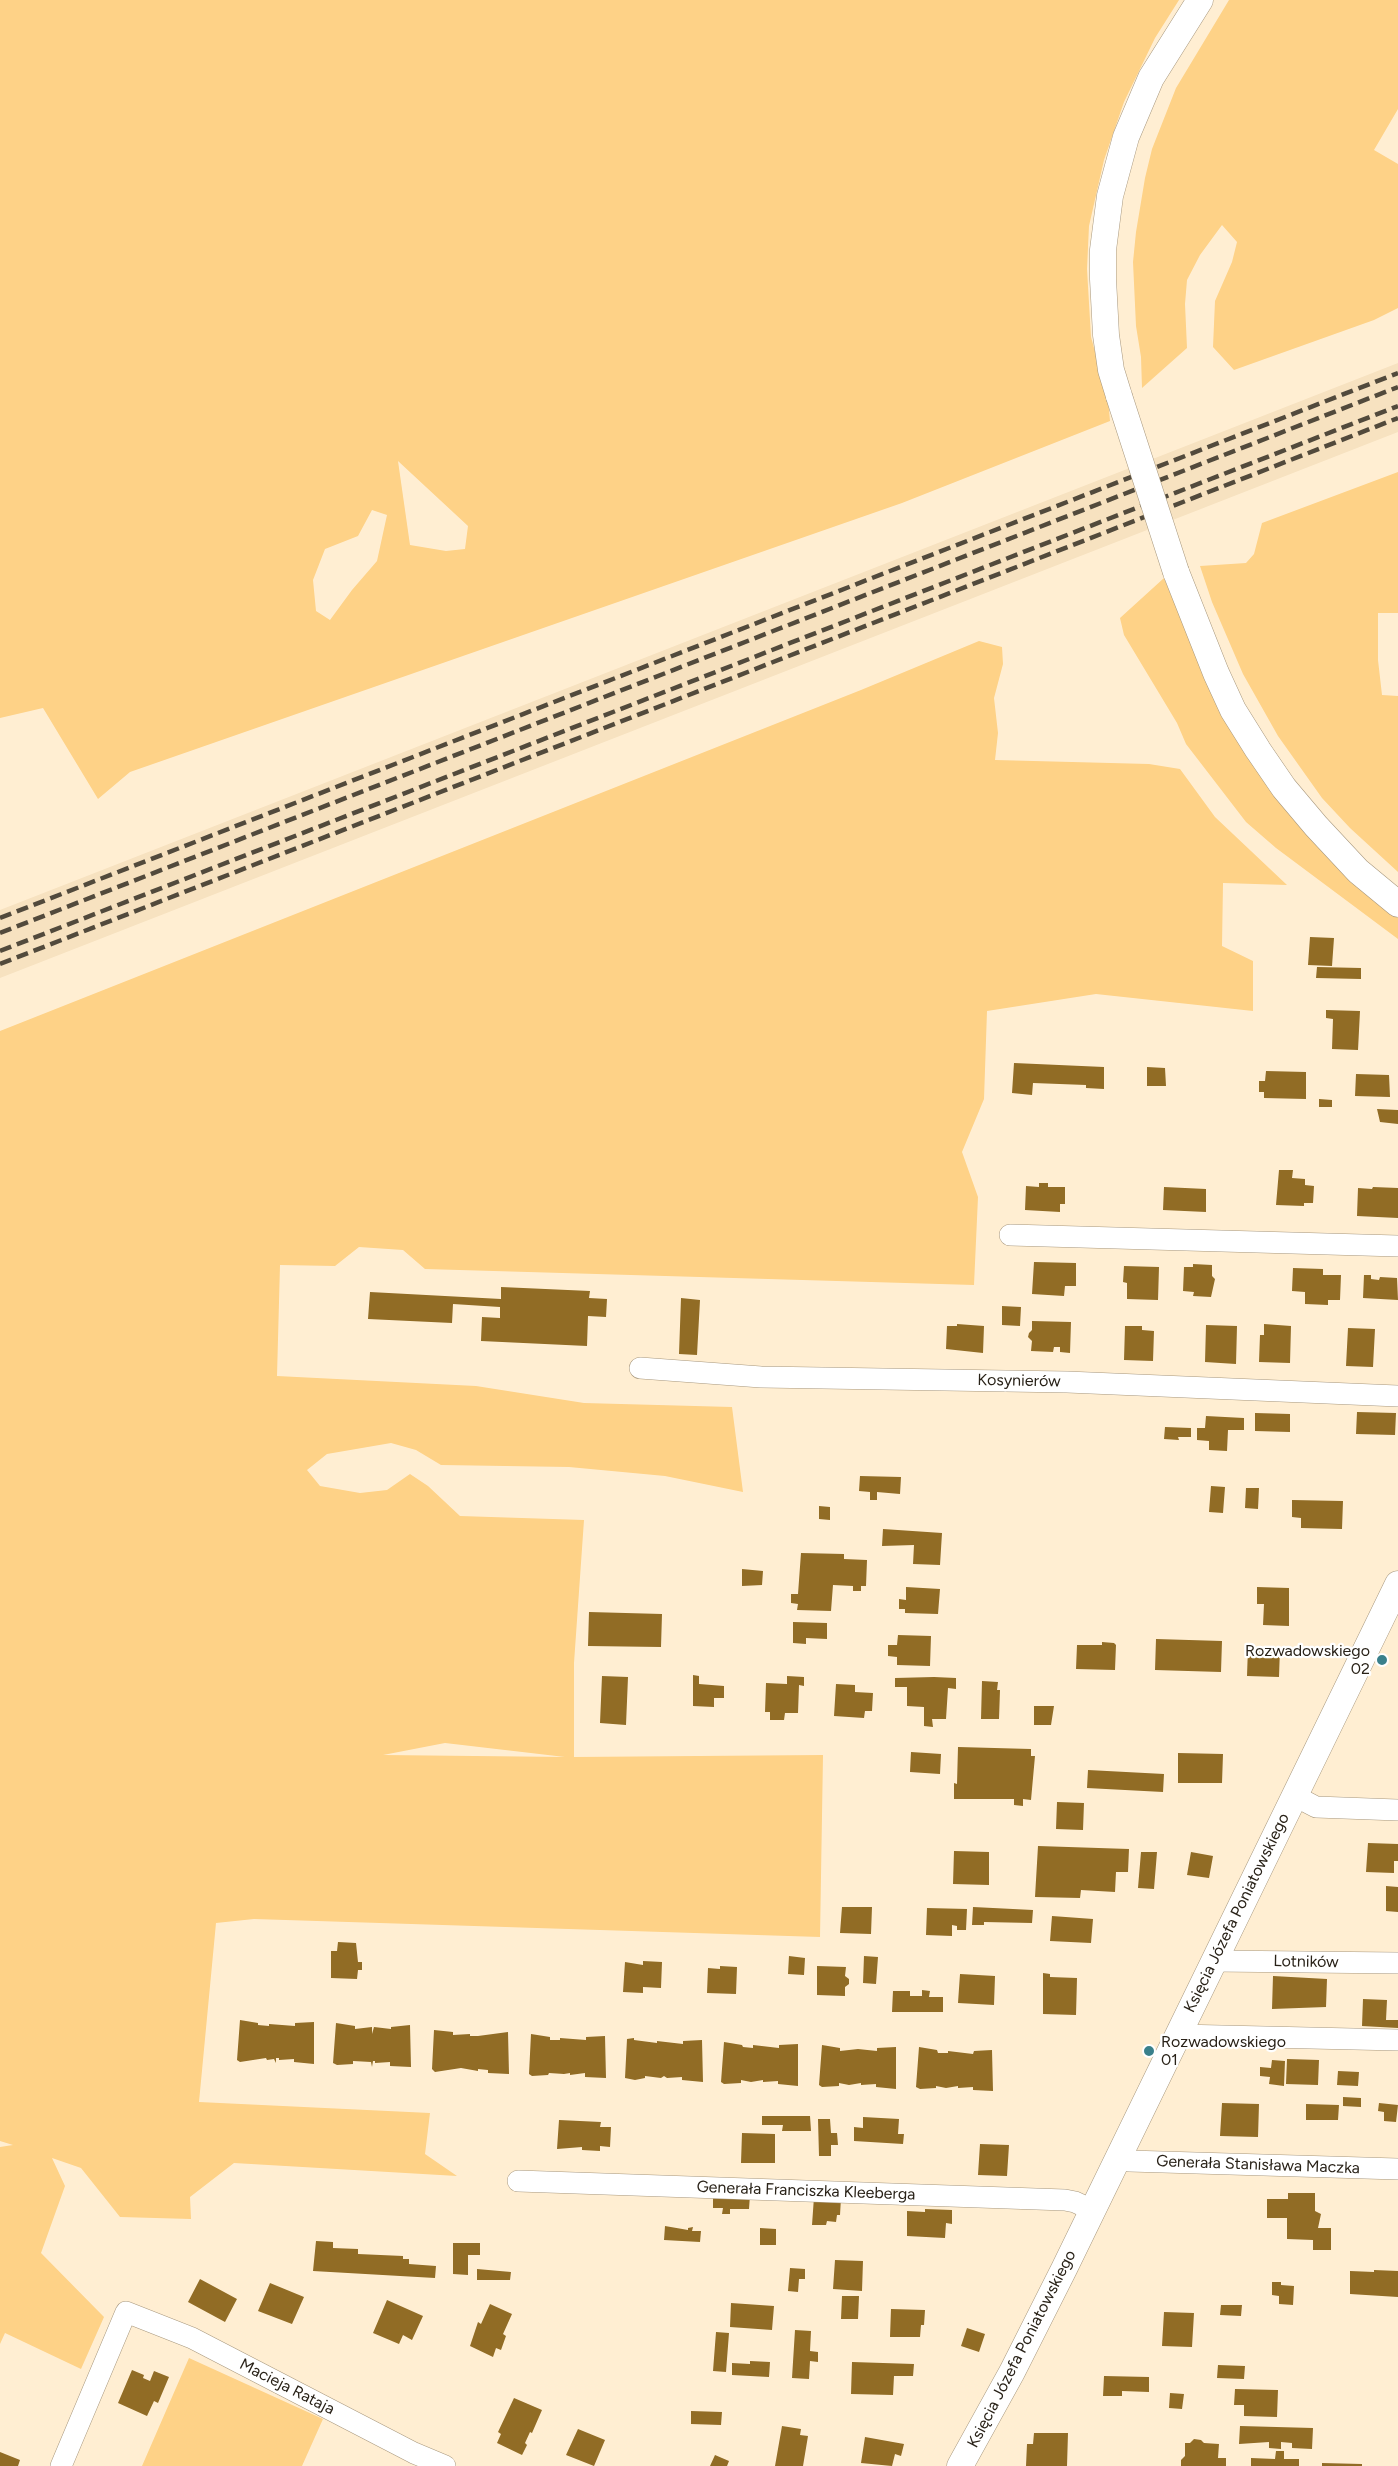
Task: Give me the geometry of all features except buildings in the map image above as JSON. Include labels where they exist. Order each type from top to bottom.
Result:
[{"type":"street","points":[[1200,0],[1151,78],[1126,137],[1110,196],[1102,279],[1111,370],[1176,572],[1233,710],[1284,788],[1316,826],[1358,871],[1398,904]]},
{"type":"street","points":[[1010,1235],[1398,1245]]},
{"type":"street","name":"Kosynierów","points":[[640,1368],[761,1377],[1067,1382],[1398,1396]]},
{"type":"street","name":"Księcia Józefa Poniatowskiego","points":[[960,2466],[1012,2372],[1398,1584]]},
{"type":"street","points":[[1295,1796],[1316,1807],[1398,1810]]},
{"type":"street","name":"Lotników","points":[[1214,1961],[1398,1963]]},
{"type":"street","points":[[1178,2035],[1398,2040]]},
{"type":"street","name":"Generała Stanisława Maczka","points":[[1118,2156],[1129,2161],[1398,2169]]},
{"type":"street","name":"Generała Franciszka Kleeberga","points":[[518,2181],[1065,2200],[1076,2202],[1092,2210]]},
{"type":"street","name":"Macieja Rataja","points":[[61,2466],[126,2312],[192,2338],[411,2459],[445,2466]]},
{"type":"shaded area","points":[[0,0],[1179,0],[1155,38],[1124,102],[1104,160],[1089,226],[1087,269],[1091,337],[1108,399],[1110,421],[902,503],[130,772],[98,799],[43,708],[0,718]],"holes":[[[398,461],[468,526],[465,549],[446,551],[410,545]],[[372,510],[387,515],[377,561],[330,620],[316,611],[313,580],[325,549],[358,536]]]},
{"type":"shaded area","points":[[1229,0],[1398,0],[1398,109],[1374,150],[1398,164],[1398,308],[1374,320],[1234,370],[1213,347],[1215,301],[1232,262],[1237,242],[1222,225],[1200,255],[1187,280],[1185,304],[1187,348],[1142,388],[1133,262],[1145,178],[1152,149],[1176,88]]},
{"type":"shaded area","points":[[1398,363],[1398,432],[0,978],[0,910]]},
{"type":"shaded area","points":[[1398,472],[1398,613],[1378,613],[1378,660],[1382,695],[1398,696],[1398,872],[1350,828],[1322,798],[1278,736],[1243,674],[1212,602],[1200,566],[1246,563],[1254,554],[1262,523]]},
{"type":"shaded area","points":[[1164,578],[1209,686],[1375,900],[1398,918],[1398,939],[1276,848],[1246,822],[1186,744],[1177,723],[1124,635],[1120,618]]},
{"type":"shaded area","points":[[979,641],[1002,647],[1003,664],[994,698],[998,733],[995,760],[1149,764],[1180,769],[1215,817],[1287,885],[1223,883],[1222,946],[1253,961],[1253,1011],[1096,994],[987,1011],[984,1099],[962,1152],[978,1197],[974,1285],[425,1269],[403,1250],[359,1247],[335,1266],[280,1265],[277,1376],[476,1386],[584,1403],[732,1407],[743,1492],[665,1476],[569,1467],[441,1465],[416,1450],[391,1443],[327,1454],[307,1470],[320,1486],[360,1493],[387,1490],[410,1474],[428,1486],[460,1516],[584,1520],[574,1663],[574,1757],[823,1755],[820,1937],[254,1919],[216,1923],[199,2102],[430,2113],[425,2154],[457,2176],[234,2163],[190,2197],[191,2219],[120,2217],[81,2168],[52,2158],[65,2186],[41,2253],[104,2317],[81,2369],[5,2333],[0,2344],[0,2147],[13,2145],[0,2141],[0,1031],[861,690]],"holes":[[[445,1743],[565,1757],[383,1755]]]},
{"type":"shaded area","points":[[189,2358],[323,2419],[302,2466],[142,2466]]},
{"type":"railway","points":[[0,918],[1398,373]]},
{"type":"railway","points":[[0,933],[1398,387]]},
{"type":"railway","points":[[0,951],[1398,406]]},
{"type":"railway","points":[[0,964],[1398,418]]},
{"type":"place","name":"Rozwadowskiego 02","points":[[1382,1660]]},
{"type":"place","name":"Rozwadowskiego 01","points":[[1149,2051]]}]
